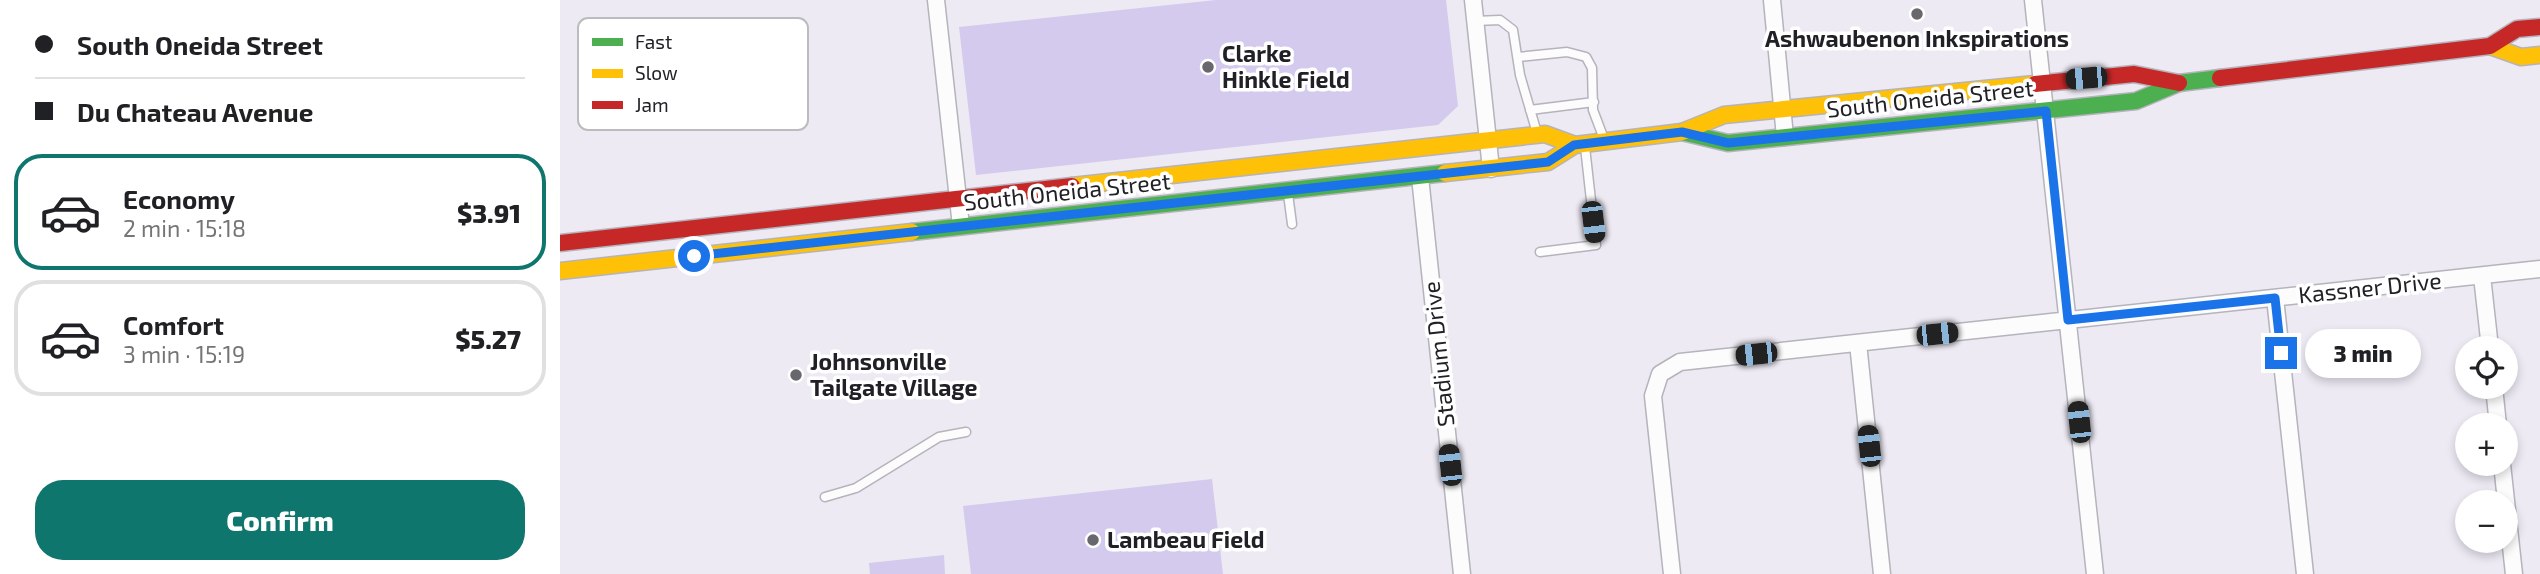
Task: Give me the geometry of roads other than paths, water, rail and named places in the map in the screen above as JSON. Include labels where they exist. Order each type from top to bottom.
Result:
[{"type":"street","points":[[936,0],[961,226]]},
{"type":"street","points":[[1473,0],[1491,169]]},
{"type":"street","points":[[1772,0],[1785,137]]},
{"type":"street","points":[[2033,0],[2095,574]]},
{"type":"street","name":"South Oneida Street","points":[[1682,132],[1728,143],[2136,102],[2179,83],[2490,46],[2517,29],[2540,27]]},
{"type":"street","name":"South Oneida Street","points":[[2490,46],[2521,57],[2540,55]]},
{"type":"street","name":"South Oneida Street","points":[[560,243],[1545,134],[1579,144],[1682,132],[1724,115],[1783,107],[2134,74],[2179,83]]},
{"type":"street","name":"South Oneida Street","points":[[560,271],[1548,162],[1579,144]]},
{"type":"street","name":"Stadium Drive","points":[[1420,177],[1462,574]]},
{"type":"street","name":"Kassner Drive","points":[[1672,574],[1653,396],[1660,374],[1680,362],[2540,269]]},
{"type":"street","points":[[2482,276],[2489,336]]},
{"type":"street","points":[[2275,298],[2305,574]]},
{"type":"street","points":[[1858,343],[1882,574]]},
{"type":"street","points":[[2503,476],[2514,574]]},
{"type":"lane","points":[[1475,21],[1500,20],[1513,30],[1538,135]]},
{"type":"lane","points":[[1518,57],[1567,52],[1586,57],[1592,68],[1593,110],[1605,141]]},
{"type":"lane","points":[[1530,110],[1594,102]]},
{"type":"lane","points":[[1540,252],[1596,245],[1579,144]]},
{"type":"lane","points":[[1287,191],[1292,225]]},
{"type":"lane","points":[[825,497],[856,488],[939,437],[966,432]]},
{"type":"place","name":"Ashwaubenon Inkspirations","points":[[1917,14]]},
{"type":"place","name":"Clarke Hinkle Field","points":[[1208,67]]},
{"type":"place","name":"Johnsonville Tailgate Village","points":[[796,375]]},
{"type":"place","name":"Lambeau Field","points":[[1093,540]]}]
